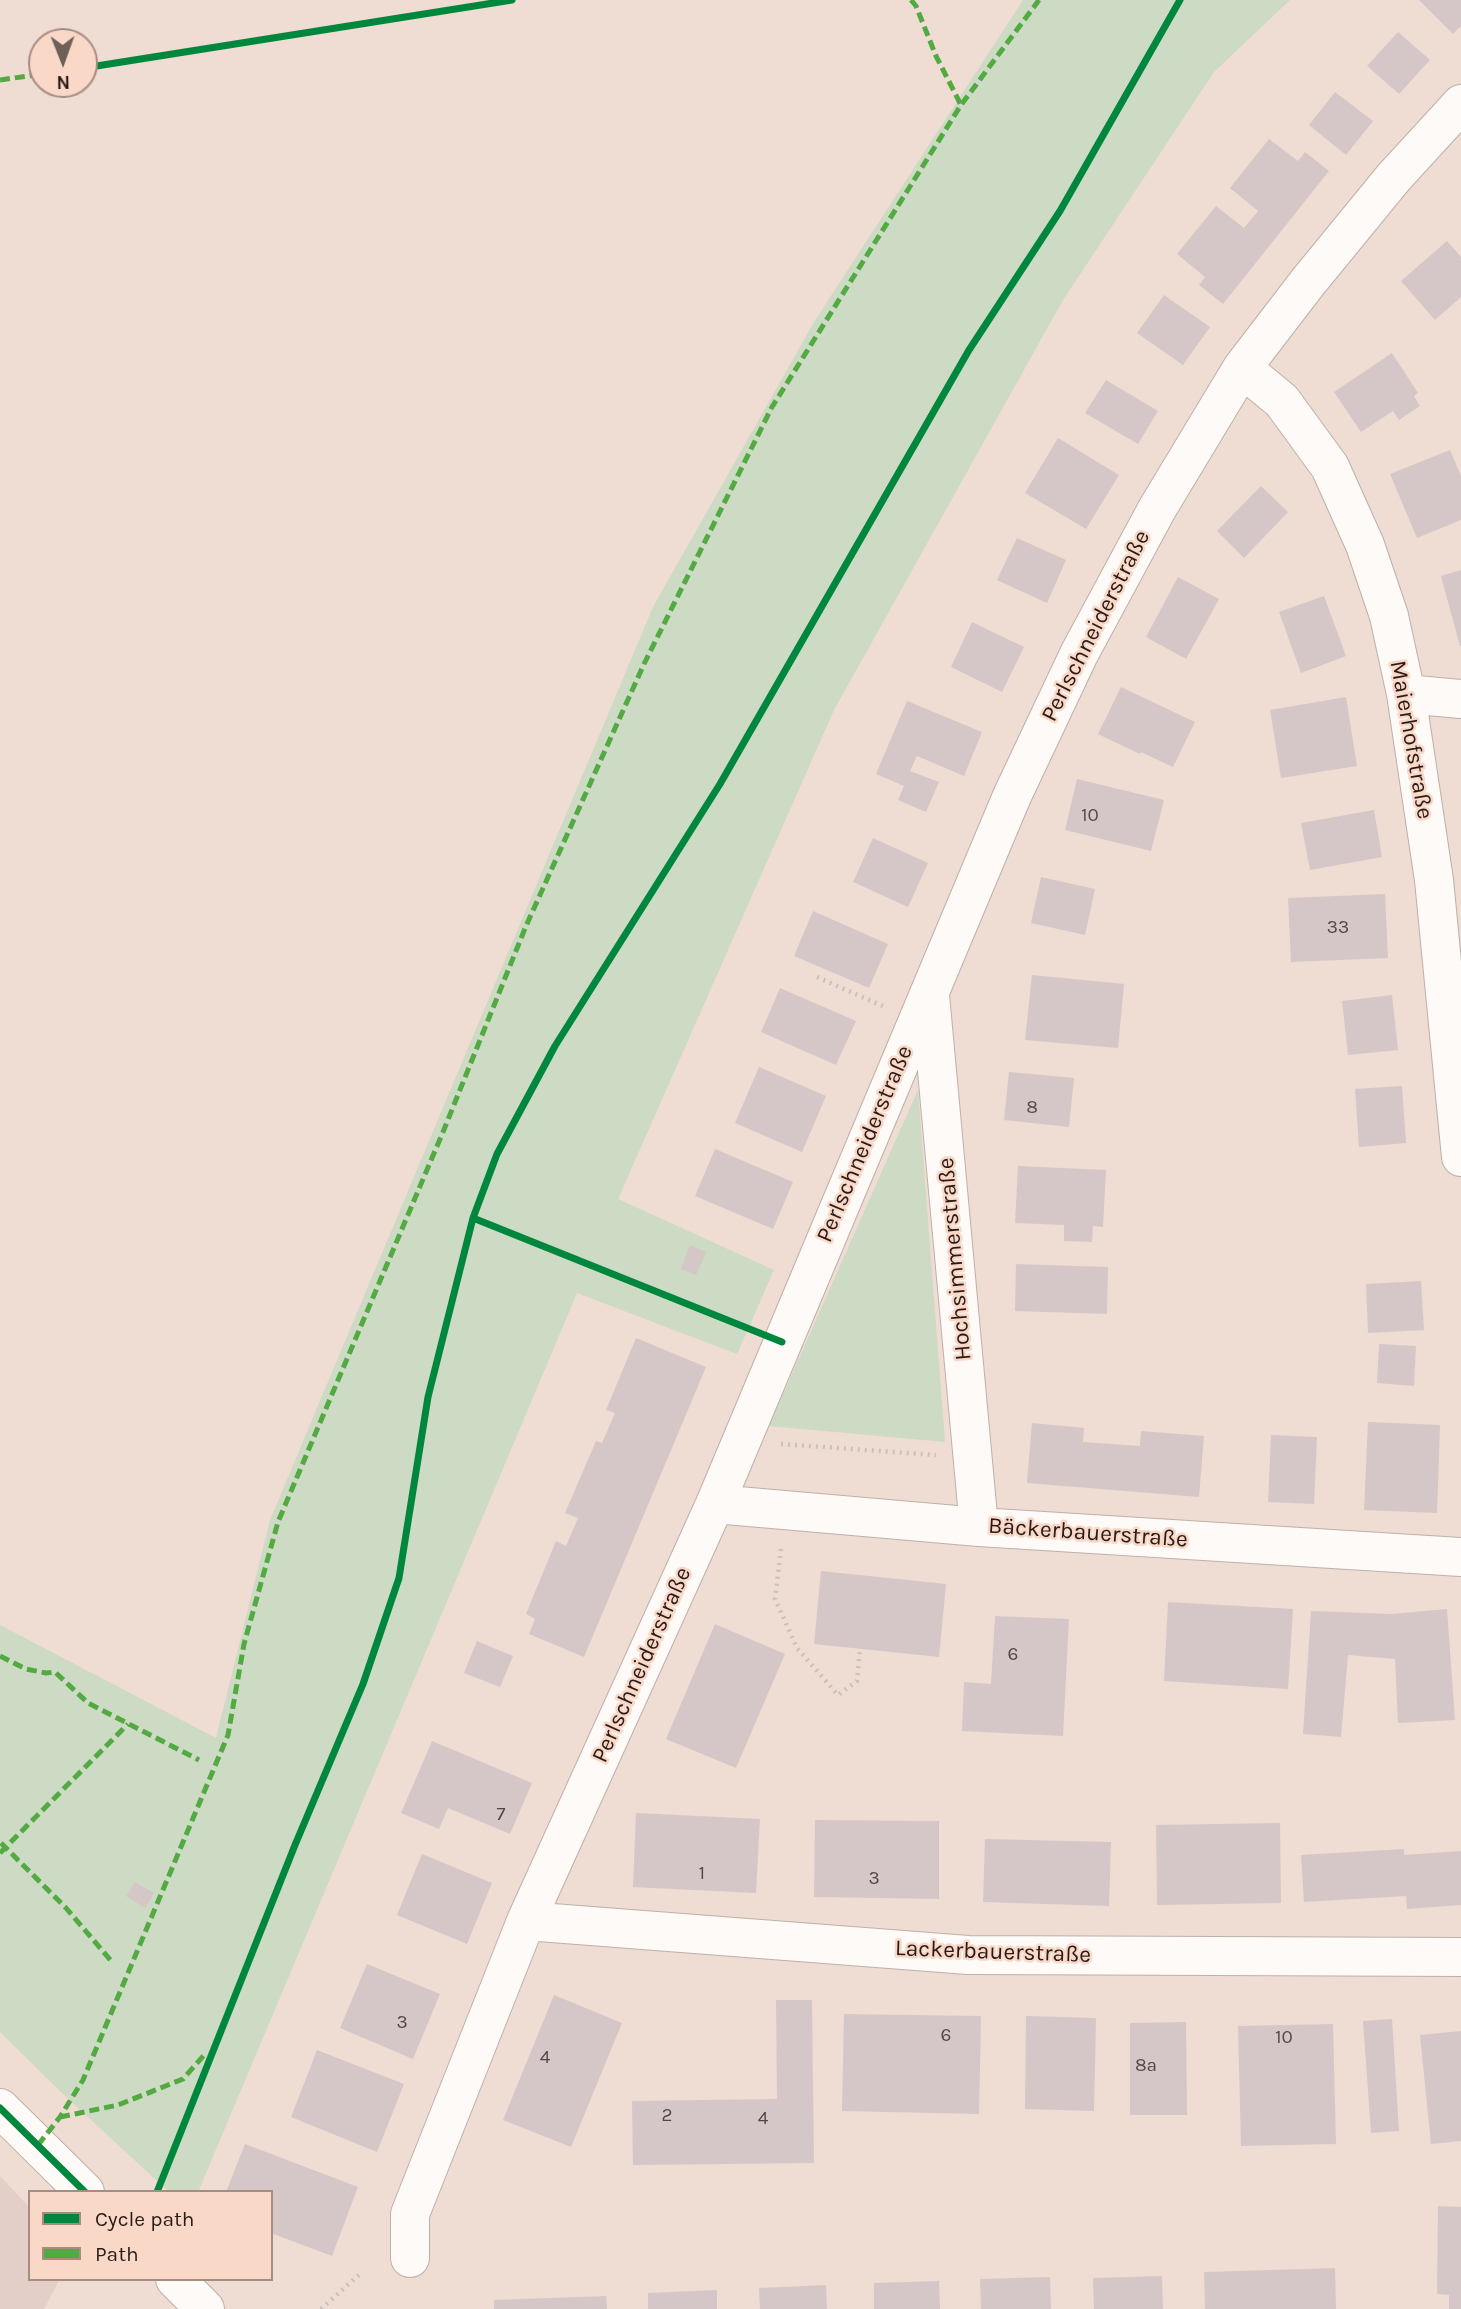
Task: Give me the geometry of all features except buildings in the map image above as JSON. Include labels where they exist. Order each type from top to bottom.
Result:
[{"type":"street","name":"Perlschneiderstraße","points":[[410,2258],[410,2214],[526,1921],[715,1504],[1012,796],[1079,654],[1157,509],[1241,369],[1394,177],[1461,104]]},
{"type":"street","name":"Maierhofstraße","points":[[1241,369],[1282,401],[1330,467],[1365,545],[1389,616],[1406,694],[1434,880],[1461,1157]]},
{"type":"street","points":[[1406,694],[1461,699]]},
{"type":"street","name":"Hochsimmerstraße","points":[[923,1007],[979,1527]]},
{"type":"street","name":"Bäckerbauerstraße","points":[[715,1504],[979,1527],[1461,1557]]},
{"type":"street","name":"Lackerbauerstraße","points":[[526,1921],[968,1955],[1461,1957]]},
{"type":"street","points":[[0,2108],[83,2190]]},
{"type":"street","points":[[177,2281],[205,2309]]},
{"type":"path","points":[[817,977],[923,1007]]},
{"type":"path","points":[[742,1441],[973,1457]]},
{"type":"path","points":[[785,1509],[775,1599],[797,1648],[838,1695],[857,1681],[860,1649]]},
{"type":"path","points":[[321,2309],[361,2273]]},
{"type":"shaded area","points":[[0,2176],[28,2206],[28,2281],[59,2281],[44,2309],[0,2309]]},
{"type":"green space","points":[[1023,0],[1290,0],[1214,72],[1063,300],[834,710],[618,1199],[774,1270],[737,1354],[577,1293],[199,2190],[167,2190],[0,2032],[0,1625],[216,1738],[270,1520],[653,607],[814,322]]},
{"type":"green space","points":[[918,1090],[945,1442],[769,1426]]},
{"type":"marked path","points":[[911,0],[961,105]]},
{"type":"marked path","points":[[38,2145],[60,2117],[83,2080],[228,1735],[244,1644],[278,1522],[443,1132],[526,926],[644,664],[772,407],[961,105],[1039,0]]},
{"type":"marked path","points":[[0,80],[28,76]]},
{"type":"marked path","points":[[0,1656],[26,1669],[55,1672],[88,1703],[199,1760]]},
{"type":"marked path","points":[[0,1853],[128,1724]]},
{"type":"marked path","points":[[1,1843],[66,1908],[113,1963]]},
{"type":"marked path","points":[[60,2117],[118,2105],[183,2079],[206,2053]]},
{"type":"cycle path","points":[[98,66],[512,0]]},
{"type":"cycle path","points":[[158,2190],[295,1845],[363,1684],[399,1578],[428,1397],[473,1218],[497,1154],[555,1046],[720,784],[969,350],[1060,211],[1180,0]]},
{"type":"cycle path","points":[[473,1218],[782,1342]]},
{"type":"cycle path","points":[[0,2108],[83,2190]]}]
